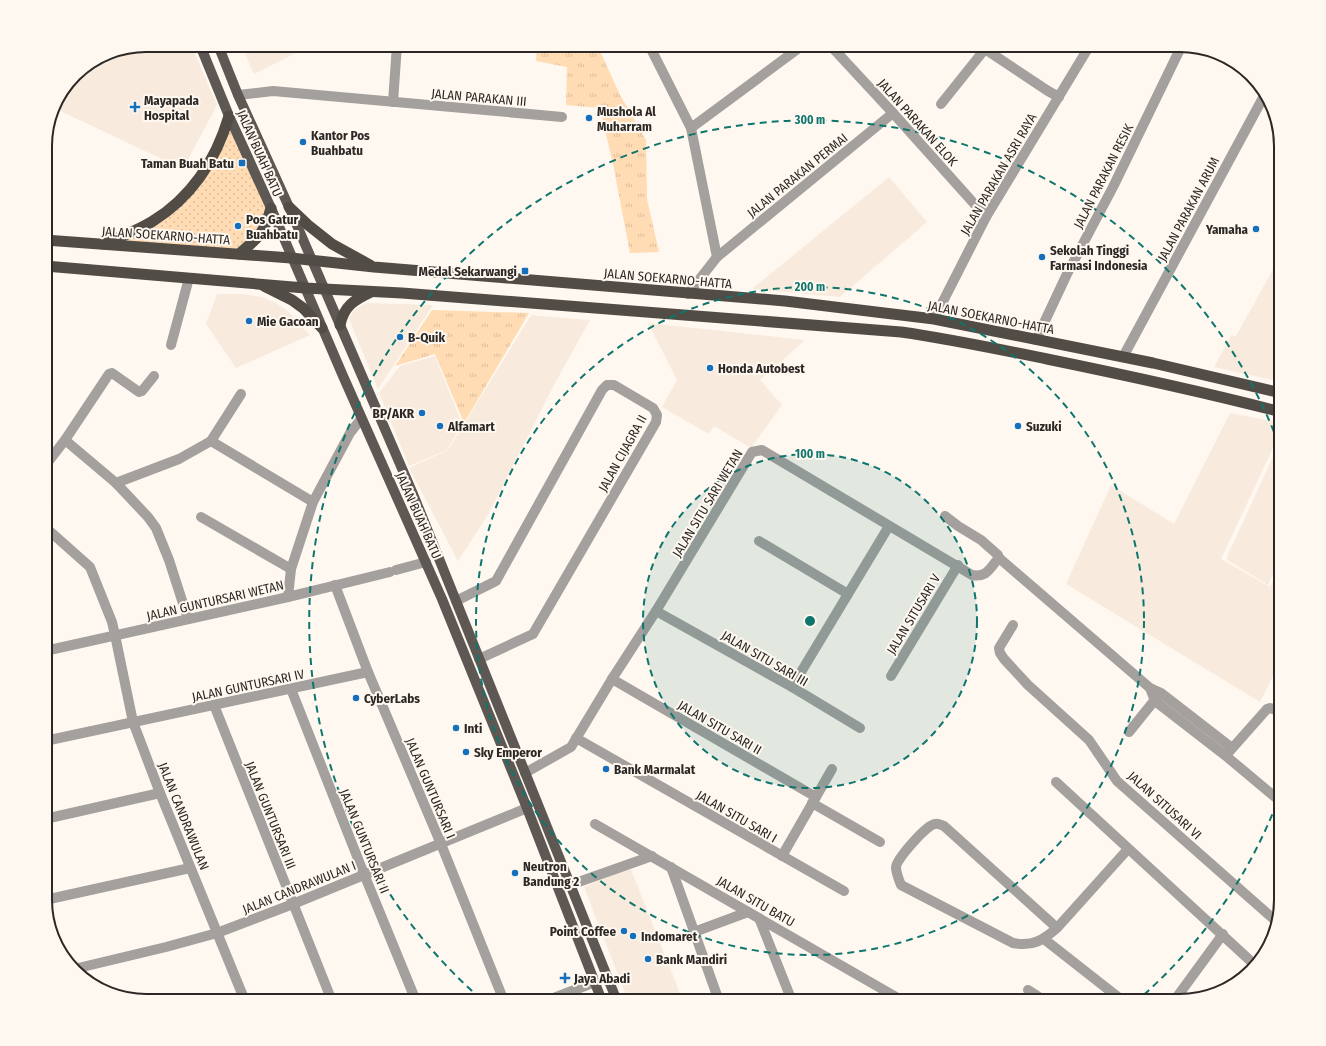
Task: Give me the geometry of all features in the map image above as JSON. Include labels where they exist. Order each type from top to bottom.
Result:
[{"type":"highway","points":[[100,245],[153,221],[180,200],[205,171],[215,154],[229,116]]},
{"type":"highway","points":[[289,206],[308,225],[332,244],[374,267]]},
{"type":"highway","points":[[239,254],[261,234],[267,223],[271,208]]},
{"type":"highway","name":"JALAN SOEKARNO-HATTA","points":[[52,241],[291,258],[374,267],[785,301],[934,319],[1199,373],[1274,391]]},
{"type":"highway","points":[[52,267],[305,288],[374,291],[901,332],[937,337],[1119,374],[1228,398],[1274,410]]},
{"type":"highway","points":[[258,283],[292,300],[303,308],[322,328]]},
{"type":"highway","points":[[340,324],[342,315],[346,308],[360,297],[374,291]]},
{"type":"main road","name":"JALAN BUAH BATU","points":[[203,52],[229,116],[271,208],[291,258],[361,419],[426,562],[527,808],[599,994]]},
{"type":"main road","name":"JALAN BUAH BATU","points":[[221,52],[238,95],[289,206],[413,494],[614,994]]},
{"type":"street","points":[[393,102],[397,52]]},
{"type":"street","points":[[655,52],[692,128],[717,256]]},
{"type":"street","points":[[692,128],[794,52]]},
{"type":"street","name":"JALAN PARAKAN ELOK","points":[[836,52],[986,217]]},
{"type":"street","points":[[941,104],[978,52]]},
{"type":"street","points":[[990,52],[1059,97]]},
{"type":"street","name":"JALAN PARAKAN ASRI RAYA","points":[[934,319],[986,217],[1086,52]]},
{"type":"street","name":"JALAN PARAKAN RESIK","points":[[1036,340],[1067,274],[1113,187],[1179,52]]},
{"type":"street","name":"JALAN PARAKAN III","points":[[238,95],[273,91],[562,117]]},
{"type":"street","name":"JALAN PARAKAN ARUM","points":[[1123,357],[1262,100]]},
{"type":"street","name":"JALAN PARAKAN PERMAI","points":[[688,294],[717,256],[893,113]]},
{"type":"street","points":[[171,345],[189,278]]},
{"type":"street","points":[[52,457],[66,440],[109,374],[112,373],[139,392],[142,391],[154,376]]},
{"type":"street","name":"JALAN CIJAGRA II","points":[[456,601],[496,581],[602,390],[607,385],[614,385],[653,408],[657,415],[656,422],[533,634],[479,659]]},
{"type":"street","points":[[116,483],[178,459],[211,440],[241,394]]},
{"type":"street","points":[[288,597],[291,569],[313,502],[350,433],[361,419]]},
{"type":"street","points":[[66,440],[116,483],[148,517],[156,528],[169,560],[188,619]]},
{"type":"street","points":[[211,440],[313,502]]},
{"type":"street","name":"JALAN SITU SARI WETAN","points":[[525,773],[571,747],[656,611],[752,452],[762,450],[889,526],[958,565],[972,575],[979,576],[986,574],[999,558]]},
{"type":"street","points":[[945,516],[981,540],[998,555],[999,558],[1150,688],[1158,697],[1229,752],[1274,795]]},
{"type":"street","points":[[201,517],[291,569]]},
{"type":"street","points":[[792,687],[889,526]]},
{"type":"street","name":"JALAN CANDRAWULAN","points":[[52,533],[90,567],[112,622],[133,722],[190,868],[242,994]]},
{"type":"street","points":[[759,541],[848,594]]},
{"type":"street","name":"JALAN GUNTURSARI WETAN","points":[[52,649],[115,634],[288,597],[426,562]]},
{"type":"street","name":"JALAN SITUSARI V","points":[[891,676],[958,565]]},
{"type":"street","name":"JALAN GUNTURSARI I","points":[[335,585],[368,672],[441,844],[501,994]]},
{"type":"street","name":"JALAN SITU SARI III","points":[[656,611],[792,687],[860,728]]},
{"type":"street","name":"JALAN SITUSARI VI","points":[[1013,626],[999,648],[1000,654],[1004,659],[1028,685],[1089,740],[1117,781],[1272,918]]},
{"type":"street","name":"JALAN GUNTURSARI IV","points":[[52,739],[368,672]]},
{"type":"street","name":"JALAN SITU SARI II","points":[[612,680],[814,800],[880,842]]},
{"type":"street","name":"JALAN GUNTURSARI II","points":[[291,689],[413,994]]},
{"type":"street","points":[[1129,732],[1158,697]]},
{"type":"street","name":"JALAN GUNTURSARI III","points":[[214,705],[329,994]]},
{"type":"street","points":[[1229,752],[1267,709],[1274,709]]},
{"type":"street","name":"JALAN SITU SARI I","points":[[576,738],[844,892]]},
{"type":"street","points":[[782,856],[832,769]]},
{"type":"street","points":[[1056,782],[1251,961]]},
{"type":"street","points":[[52,817],[160,793]]},
{"type":"street","name":"JALAN CANDRAWULAN I","points":[[81,967],[217,933],[293,904],[527,808]]},
{"type":"street","points":[[1056,928],[940,824],[936,823],[932,825],[918,836],[898,863],[897,872],[901,885],[1013,943],[1021,945],[1030,944],[1044,939],[1056,928],[1128,849]]},
{"type":"street","name":"JALAN SITU BATU","points":[[595,824],[891,994]]},
{"type":"street","points":[[570,885],[652,856]]},
{"type":"street","points":[[671,867],[716,994]]},
{"type":"street","points":[[52,898],[190,868]]},
{"type":"street","points":[[694,932],[748,912]]},
{"type":"street","points":[[759,918],[789,994]]},
{"type":"street","points":[[1179,994],[1223,934]]},
{"type":"street","points":[[1044,939],[1114,994]]},
{"type":"street","points":[[564,994],[595,982]]},
{"type":"street","points":[[1028,990],[1034,994]]},
{"type":"shaded area","name":"Mayapada Hospital","points":[[146,52],[194,52],[217,105],[183,169],[59,110],[75,84],[89,71],[116,57]]},
{"type":"shaded area","points":[[244,52],[298,52],[254,74]]},
{"type":"shaded area","points":[[889,177],[927,222],[840,297],[752,289]]},
{"type":"shaded area","points":[[1274,268],[1274,380],[1214,367],[1231,335],[1236,336]]},
{"type":"shaded area","points":[[217,294],[244,294],[262,297],[276,303],[289,312],[310,335],[236,368],[206,324]]},
{"type":"shaded area","points":[[366,303],[433,305],[378,389],[349,319],[354,310]]},
{"type":"shaded area","points":[[531,315],[590,320],[554,385],[488,515],[458,561],[409,468],[448,450]]},
{"type":"shaded area","points":[[648,323],[805,340],[760,380],[782,405],[751,448],[714,426],[709,434],[662,407],[677,380]]},
{"type":"shaded area","name":"BP/AKR","points":[[435,356],[462,424],[447,450],[409,466],[379,393],[400,366]]},
{"type":"shaded area","points":[[1230,413],[1274,422],[1274,446],[1221,559],[1270,587],[1274,579],[1274,674],[1260,702],[1066,584],[1111,485],[1174,524]]},
{"type":"shaded area","points":[[1274,454],[1274,573],[1268,585],[1226,559]]},
{"type":"shaded area","points":[[630,867],[680,994],[625,994],[584,887]]},
{"type":"green space","points":[[537,52],[601,52],[620,95],[646,140],[647,199],[659,252],[630,253],[613,164],[600,108],[566,105],[567,67],[536,61]]},
{"type":"green space","points":[[233,119],[270,210],[260,227],[249,241],[231,252],[108,244],[182,201]]},
{"type":"green space","points":[[432,310],[529,313],[464,423],[435,354],[395,366]]},
{"type":"place","name":"Mayapada Hospital","points":[[135,107]]},
{"type":"place","name":"Mushola Al Muharram","points":[[589,118]]},
{"type":"place","name":"Kantor Pos Buahbatu","points":[[303,142]]},
{"type":"place","name":"Taman Buah Batu","points":[[242,163]]},
{"type":"place","name":"Pos Gatur Buahbatu","points":[[238,226]]},
{"type":"place","name":"Yamaha","points":[[1256,229]]},
{"type":"place","name":"Sekolah Tinggi Farmasi Indonesia","points":[[1042,257]]},
{"type":"place","name":"Medal Sekarwangi","points":[[525,271]]},
{"type":"place","name":"Mie Gacoan","points":[[249,321]]},
{"type":"place","name":"B-Quik","points":[[400,337]]},
{"type":"place","name":"Honda Autobest","points":[[710,368]]},
{"type":"place","name":"BP/AKR","points":[[422,413]]},
{"type":"place","name":"Alfamart","points":[[440,426]]},
{"type":"place","name":"Suzuki","points":[[1018,426]]},
{"type":"place","name":"CyberLabs","points":[[356,698]]},
{"type":"place","name":"Inti","points":[[456,728]]},
{"type":"place","name":"Sky Emperor","points":[[466,752]]},
{"type":"place","name":"Bank Marmalat","points":[[606,769]]},
{"type":"place","name":"Neutron Bandung 2","points":[[515,873]]},
{"type":"place","name":"Point Coffee","points":[[624,931]]},
{"type":"place","name":"Indomaret","points":[[633,936]]},
{"type":"place","name":"Bank Mandiri","points":[[648,959]]},
{"type":"place","name":"Jaya Abadi","points":[[565,978]]}]
